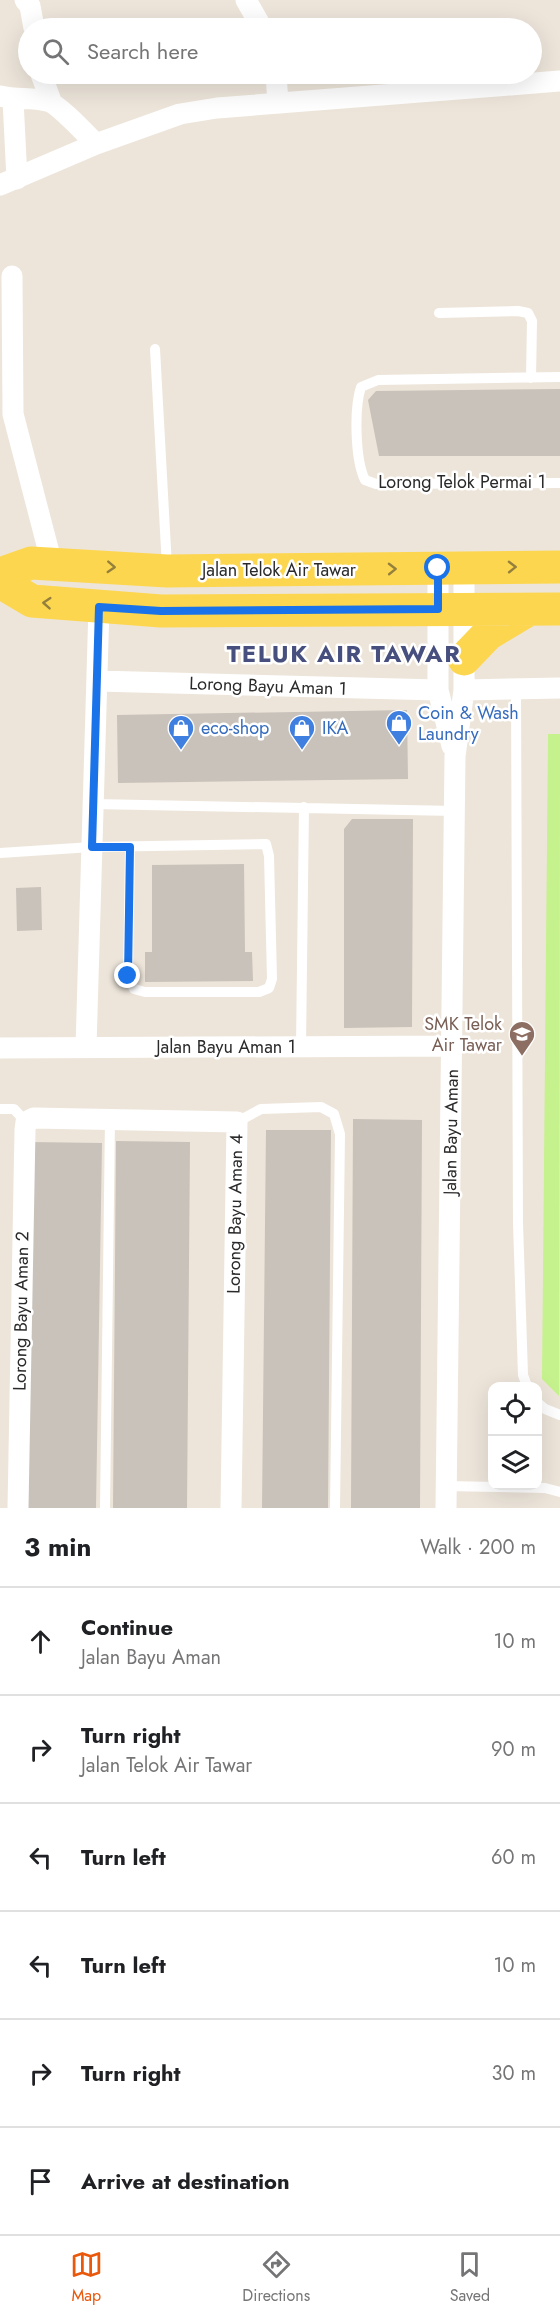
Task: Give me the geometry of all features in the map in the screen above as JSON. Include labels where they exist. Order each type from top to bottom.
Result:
[{"type":"main road","name":"Jalan Telok Air Tawar","points":[[0,574],[31,563],[167,571],[560,567]]},
{"type":"main road","points":[[0,582],[32,601],[161,611],[545,609]]},
{"type":"main road","points":[[464,674],[488,634],[545,609]]},
{"type":"street","points":[[25,0],[30,6],[32,18]]},
{"type":"street","points":[[246,0],[256,18]]},
{"type":"street","points":[[542,82],[560,81]]},
{"type":"street","points":[[45,84],[51,101],[96,144]]},
{"type":"street","points":[[277,84],[278,103]]},
{"type":"street","points":[[51,101],[6,98],[8,182],[96,144],[180,114],[217,108],[522,84]]},
{"type":"street","points":[[12,276],[13,414],[52,564]]},
{"type":"street","name":"Jalan Bayu Aman","points":[[451,568],[451,609],[438,690],[455,756]]},
{"type":"street","points":[[86,1047],[99,607]]},
{"type":"street","name":"Jalan Bayu Aman","points":[[446,1508],[455,756],[464,674],[451,609]]},
{"type":"street","points":[[464,674],[516,689],[560,688]]},
{"type":"street","name":"Lorong Bayu Aman 1","points":[[98,681],[438,690]]},
{"type":"street","name":"Jalan Bayu Aman 1","points":[[0,1048],[452,1046]]},
{"type":"street","name":"Lorong Bayu Aman 4","points":[[30,1120],[237,1122],[231,1508]]},
{"type":"street","name":"Lorong Bayu Aman 2","points":[[18,1508],[30,1120]]},
{"type":"lane","points":[[439,313],[518,311],[528,313],[532,321],[531,378],[560,377]]},
{"type":"lane","points":[[155,349],[167,571]]},
{"type":"lane","name":"Lorong Telok Permai 1","points":[[531,378],[378,380],[361,387],[357,399],[359,469],[365,480],[375,484],[560,483]]},
{"type":"lane","points":[[516,689],[518,1223],[523,1375],[526,1382]]},
{"type":"lane","points":[[94,804],[455,811]]},
{"type":"lane","points":[[301,1046],[304,807]]},
{"type":"lane","points":[[0,853],[92,847],[266,844],[269,856],[272,979],[268,988],[259,992],[145,992],[134,989],[128,976],[130,847]]},
{"type":"lane","points":[[237,1122],[261,1109],[321,1107],[334,1114],[340,1134],[335,1508]]},
{"type":"lane","points":[[0,1108],[14,1109],[30,1120]]},
{"type":"lane","points":[[105,1508],[110,1119]]},
{"type":"lane","points":[[542,1407],[560,1415]]},
{"type":"lane","points":[[446,1486],[545,1488],[560,1492]]},
{"type":"green space","points":[[548,734],[560,734],[559,1396],[542,1379]]},
{"type":"building","points":[[560,389],[560,456],[379,456],[368,400],[376,391]]},
{"type":"building","points":[[407,710],[408,779],[118,783],[117,715]]},
{"type":"building","points":[[352,819],[413,819],[412,1027],[344,1028],[344,829]]},
{"type":"building","points":[[244,864],[245,952],[252,952],[253,981],[145,982],[145,952],[152,952],[152,865]]},
{"type":"building","points":[[41,887],[42,930],[17,931],[16,888]]},
{"type":"building","points":[[353,1119],[422,1120],[420,1508],[351,1508]]},
{"type":"building","points":[[266,1130],[331,1130],[328,1508],[262,1508]]},
{"type":"building","points":[[116,1141],[190,1142],[187,1508],[113,1508]]},
{"type":"building","points":[[30,1142],[102,1143],[96,1508],[24,1508]]},
{"type":"place","name":"Coin & Wash Laundry","points":[[399,746]]},
{"type":"place","name":"eco-shop","points":[[181,751]]},
{"type":"place","name":"IKA","points":[[302,751]]},
{"type":"place","name":"SMK Telok Air Tawar","points":[[522,1057]]},
{"type":"district","name":"TELUK AIR TAWAR","points":[[344,654]]},
{"type":"route","points":[[128,976],[130,847],[92,847],[99,607],[161,611],[438,609],[438,568]]}]
